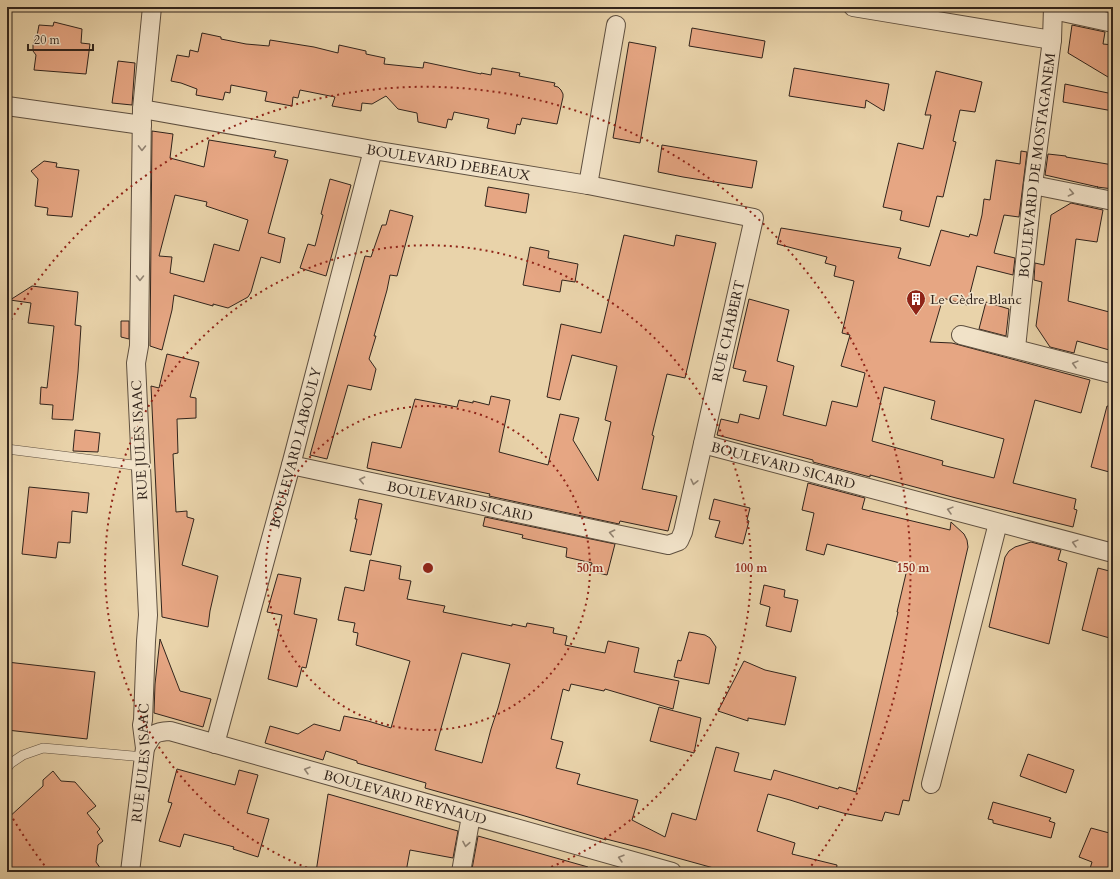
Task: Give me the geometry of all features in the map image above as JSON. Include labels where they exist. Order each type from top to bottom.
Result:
[{"type":"street","name":"RUE JULES ISAAC","points":[[130,872],[144,753],[142,725],[148,615],[136,363],[140,346],[142,117],[152,7]]},
{"type":"street","points":[[853,7],[1052,40]]},
{"type":"street","points":[[1053,9],[1113,23]]},
{"type":"street","name":"BOULEVARD DE MOSTAGANEM","points":[[1016,348],[1033,185],[1052,40],[1053,9]]},
{"type":"street","points":[[588,185],[616,25]]},
{"type":"street","name":"BOULEVARD DEBEAUX","points":[[7,106],[142,117],[372,150],[588,185],[754,218]]},
{"type":"street","name":"BOULEVARD LABOULY","points":[[215,744],[291,465],[372,150]]},
{"type":"street","points":[[1033,185],[1113,202]]},
{"type":"street","name":"RUE CHABERT","points":[[703,444],[754,218]]},
{"type":"street","points":[[962,335],[1113,374]]},
{"type":"street","name":"BOULEVARD SICARD","points":[[291,465],[668,545],[679,541],[683,532],[703,444],[1113,554]]},
{"type":"street","points":[[932,784],[998,523]]},
{"type":"street","name":"BOULEVARD REYNAUD","points":[[144,753],[152,737],[158,732],[170,731],[672,872]]},
{"type":"street","points":[[461,872],[470,816]]},
{"type":"lane","points":[[7,449],[141,466]]},
{"type":"lane","points":[[7,768],[23,755],[43,748],[144,753]]},
{"type":"building","points":[[54,22],[82,29],[81,43],[90,44],[86,74],[34,70],[36,55],[33,51],[33,45],[37,36],[39,25],[53,26]]},
{"type":"building","points":[[1072,25],[1105,32],[1103,44],[1113,45],[1113,80],[1068,53]]},
{"type":"building","points":[[692,28],[765,41],[762,58],[689,46]]},
{"type":"building","points":[[202,33],[221,37],[221,39],[246,44],[269,46],[270,40],[314,47],[338,53],[339,45],[366,51],[366,54],[385,58],[384,64],[423,68],[424,62],[491,75],[492,68],[520,73],[519,76],[555,83],[554,86],[561,90],[563,97],[557,124],[522,118],[520,125],[517,124],[515,134],[487,128],[489,119],[454,112],[452,120],[448,119],[446,128],[418,122],[417,113],[398,109],[386,96],[372,104],[362,103],[361,111],[332,106],[335,97],[300,90],[298,98],[293,97],[292,106],[265,101],[267,92],[231,85],[230,93],[225,92],[223,100],[196,95],[197,89],[171,81],[177,55],[189,57],[190,50],[198,52]]},
{"type":"building","points":[[629,42],[656,47],[640,143],[613,138]]},
{"type":"building","points":[[118,61],[135,63],[132,105],[112,103]]},
{"type":"building","points":[[794,68],[889,84],[884,111],[866,100],[865,108],[789,96]]},
{"type":"building","points":[[936,71],[982,82],[975,112],[960,110],[953,141],[956,142],[943,197],[937,196],[929,227],[900,220],[902,211],[883,207],[898,143],[923,149],[931,115],[925,115]]},
{"type":"building","points":[[1065,84],[1113,94],[1113,111],[1063,102]]},
{"type":"building","points":[[152,131],[173,134],[170,158],[204,167],[209,140],[276,151],[274,157],[288,160],[268,233],[285,238],[280,263],[261,257],[251,292],[248,297],[228,308],[213,304],[213,306],[174,295],[172,310],[162,350],[150,346]],"holes":[[[175,195],[207,202],[206,206],[248,220],[239,251],[214,244],[204,282],[170,273],[172,257],[159,256]]]},
{"type":"building","points":[[662,145],[757,161],[752,188],[658,172]]},
{"type":"building","points":[[1021,151],[1027,152],[1019,217],[1004,215],[994,253],[1015,258],[1013,275],[977,266],[967,305],[943,298],[930,342],[952,343],[1090,380],[1081,413],[1035,400],[1013,483],[1076,499],[1074,509],[1077,510],[1073,527],[870,475],[870,477],[813,462],[813,460],[717,435],[721,419],[738,423],[740,414],[759,419],[767,386],[743,381],[746,371],[733,368],[749,299],[789,310],[777,361],[794,366],[783,415],[826,426],[832,401],[857,407],[865,373],[841,366],[850,335],[842,333],[854,281],[834,276],[836,266],[825,263],[827,257],[777,244],[781,228],[901,248],[898,258],[930,266],[941,230],[969,237],[970,234],[977,236],[984,199],[990,200],[996,160],[1020,164]],"holes":[[[884,387],[935,401],[931,419],[1004,439],[994,478],[942,465],[943,461],[872,441]]]},
{"type":"building","points":[[1048,154],[1113,165],[1113,189],[1097,187],[1045,175]]},
{"type":"building","points":[[44,161],[57,163],[56,167],[79,170],[72,217],[47,215],[48,208],[35,206],[38,179],[31,171]]},
{"type":"building","points":[[330,179],[351,185],[326,276],[300,268],[308,244],[315,246]]},
{"type":"building","points":[[488,187],[529,194],[526,213],[485,206]]},
{"type":"building","points":[[1071,203],[1103,210],[1097,242],[1076,239],[1068,301],[1113,313],[1113,351],[1077,341],[1074,353],[1050,347],[1036,326],[1042,282],[1034,280],[1035,263],[1044,265],[1051,215]]},
{"type":"building","points":[[390,210],[413,216],[397,276],[390,275],[374,336],[376,336],[369,359],[376,369],[371,390],[348,385],[327,459],[310,455],[365,256],[371,257],[382,225],[386,225]]},
{"type":"building","points":[[624,235],[674,246],[676,235],[716,243],[685,378],[667,374],[652,435],[654,436],[642,489],[677,496],[668,531],[620,521],[619,524],[489,496],[490,494],[367,468],[372,442],[401,448],[415,399],[457,407],[459,400],[473,403],[473,401],[489,405],[491,396],[510,400],[499,452],[548,465],[560,414],[579,418],[573,440],[598,481],[611,422],[605,420],[617,366],[572,355],[560,400],[547,397],[561,324],[601,333]]},
{"type":"building","points":[[530,247],[549,251],[548,258],[578,264],[575,282],[562,280],[560,292],[523,285]]},
{"type":"building","points":[[32,286],[78,292],[75,325],[81,326],[73,420],[52,419],[53,405],[40,404],[41,387],[47,388],[54,326],[28,323],[31,303],[10,300]]},
{"type":"building","points":[[986,302],[1009,309],[1006,336],[979,329]]},
{"type":"building","points":[[121,321],[129,321],[129,339],[121,337]]},
{"type":"building","points":[[167,354],[199,362],[190,397],[196,398],[196,418],[177,419],[178,453],[173,454],[176,512],[187,511],[187,517],[194,519],[182,565],[218,576],[208,627],[162,617],[151,386],[159,388]]},
{"type":"building","points":[[1107,406],[1113,407],[1113,473],[1091,467]]},
{"type":"building","points":[[75,430],[100,433],[98,452],[73,451]]},
{"type":"building","points":[[808,483],[865,498],[862,509],[950,530],[951,522],[964,534],[968,547],[909,801],[903,800],[899,815],[885,812],[882,821],[843,813],[819,806],[818,809],[768,794],[757,831],[795,843],[792,854],[837,865],[836,872],[728,872],[606,840],[425,788],[426,783],[357,763],[357,761],[326,751],[323,760],[265,743],[270,726],[298,734],[314,724],[340,731],[344,716],[391,728],[410,661],[356,645],[358,633],[353,632],[355,623],[338,620],[345,587],[364,591],[370,560],[401,566],[399,579],[411,581],[407,599],[445,606],[443,612],[512,626],[512,624],[526,627],[527,623],[554,628],[553,633],[567,636],[565,645],[605,653],[608,641],[639,648],[634,672],[679,681],[673,709],[605,689],[604,691],[571,684],[569,691],[563,689],[551,739],[563,742],[556,768],[580,774],[577,784],[638,800],[632,820],[665,837],[672,813],[696,820],[716,747],[739,753],[734,771],[771,780],[774,770],[838,789],[839,787],[856,792],[908,565],[827,544],[824,555],[806,550],[814,513],[802,510]],"holes":[[[462,653],[510,664],[482,763],[435,750]]]},
{"type":"building","points":[[29,487],[89,493],[87,513],[72,511],[70,543],[58,542],[56,558],[22,554]]},
{"type":"building","points":[[359,499],[382,504],[371,555],[350,551],[357,519],[355,519]]},
{"type":"building","points":[[714,499],[750,508],[747,520],[749,521],[743,544],[715,537],[720,521],[709,519]]},
{"type":"building","points":[[485,517],[615,544],[607,575],[590,571],[592,563],[566,557],[567,548],[522,538],[523,535],[483,526]]},
{"type":"building","points":[[1031,542],[1061,550],[1058,560],[1067,563],[1049,644],[989,627],[1005,557],[1009,551],[1015,547]]},
{"type":"building","points":[[1098,568],[1113,572],[1113,639],[1082,630]]},
{"type":"building","points":[[278,574],[301,578],[294,614],[317,619],[306,668],[302,667],[297,687],[268,679],[282,615],[267,612]]},
{"type":"building","points":[[764,585],[785,590],[784,597],[798,600],[791,632],[766,626],[770,607],[760,604]]},
{"type":"building","points":[[689,632],[705,635],[710,638],[716,647],[709,684],[674,677],[678,660],[681,661]]},
{"type":"building","points":[[160,639],[180,691],[211,699],[203,727],[154,713],[155,684]]},
{"type":"building","points":[[744,661],[765,670],[796,677],[785,725],[748,718],[748,721],[718,711]]},
{"type":"building","points":[[7,662],[95,672],[87,739],[7,730]]},
{"type":"building","points":[[659,707],[701,718],[694,753],[650,741]]},
{"type":"building","points":[[1028,754],[1074,770],[1066,793],[1020,776]]},
{"type":"building","points":[[177,769],[235,785],[239,770],[258,775],[247,813],[269,819],[258,857],[233,849],[234,847],[184,834],[180,847],[159,841],[172,803],[168,802]]},
{"type":"building","points":[[53,771],[61,781],[75,782],[96,806],[87,813],[100,829],[97,832],[103,841],[98,845],[96,862],[103,872],[7,872],[7,819],[43,786],[43,780]]},
{"type":"building","points":[[328,794],[458,831],[453,858],[410,850],[406,872],[316,872]]},
{"type":"building","points":[[993,802],[1051,818],[1049,821],[1055,823],[1051,838],[993,823],[993,820],[988,819]]},
{"type":"building","points":[[1091,828],[1113,834],[1113,872],[1089,872],[1092,862],[1079,857]]},
{"type":"building","points":[[478,836],[588,867],[587,872],[483,872],[472,869]]},
{"type":"place","name":"Le Cèdre Blanc","points":[[916,316]]}]
